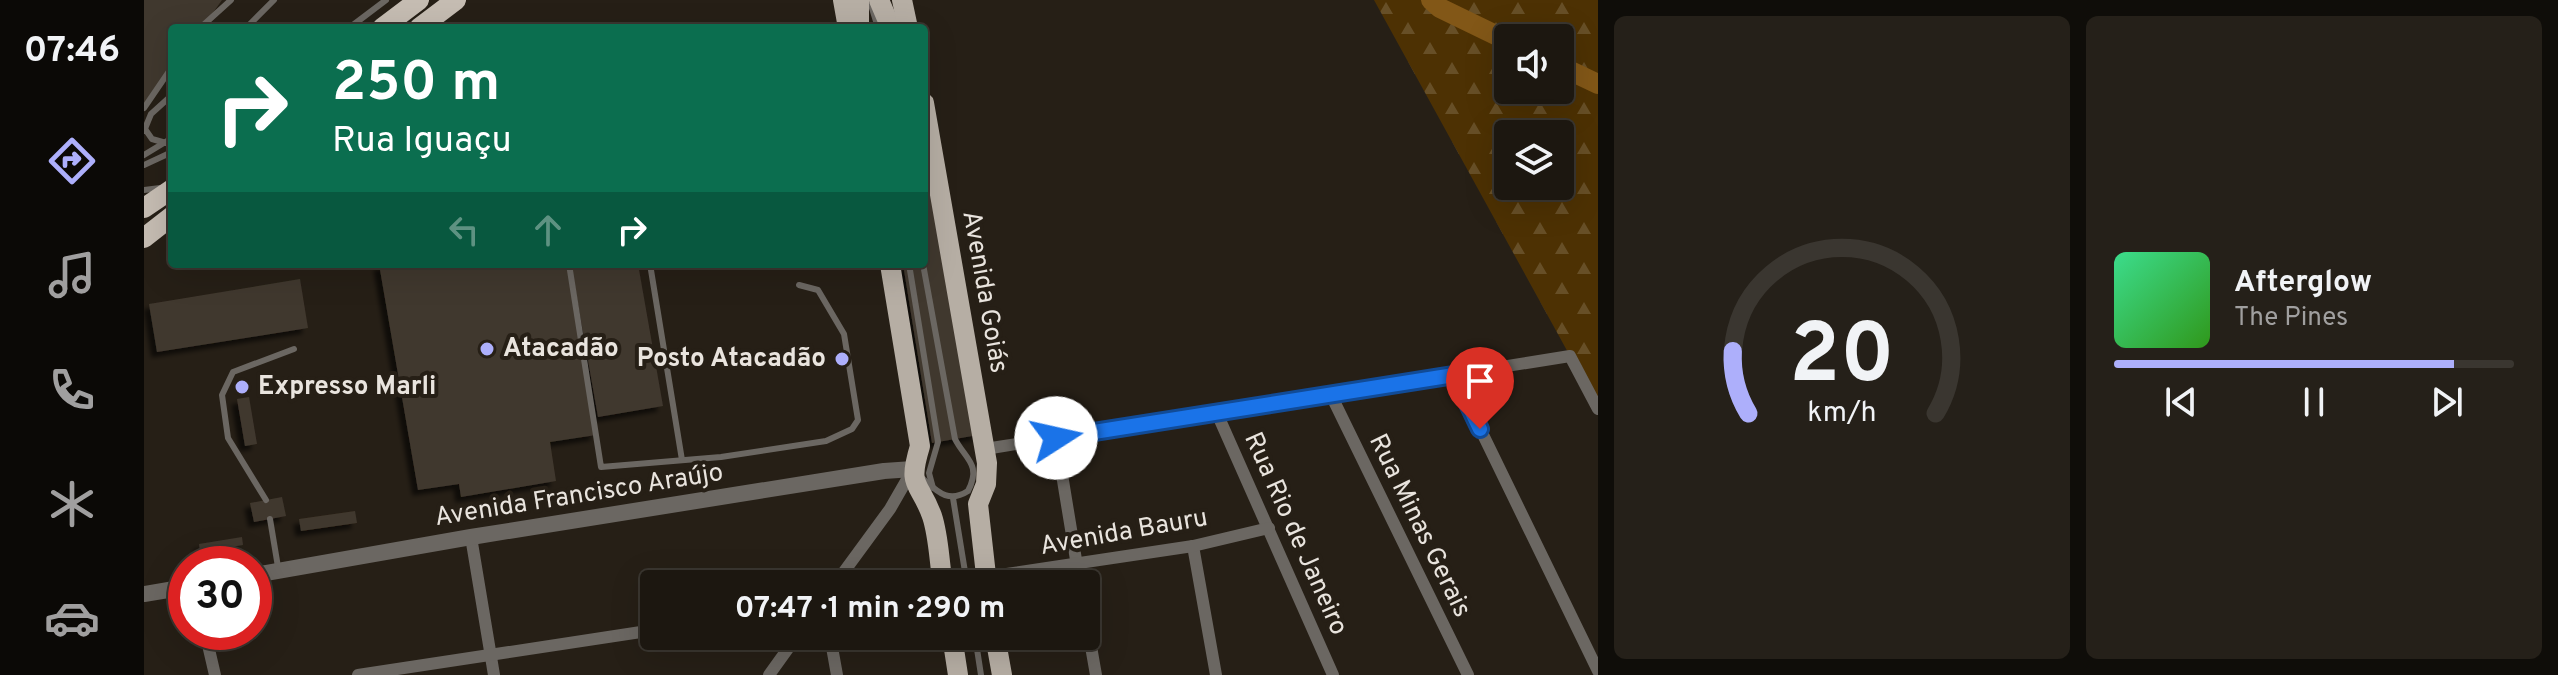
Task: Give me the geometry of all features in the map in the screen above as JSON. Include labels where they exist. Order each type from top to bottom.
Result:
[{"type":"highway","points":[[387,24],[419,0]]},
{"type":"highway","points":[[424,24],[456,0]]},
{"type":"highway","points":[[144,208],[168,191]]},
{"type":"highway","points":[[144,238],[168,219]]},
{"type":"main road","points":[[843,0],[847,24]]},
{"type":"main road","points":[[859,0],[859,24]]},
{"type":"main road","points":[[879,0],[889,24]]},
{"type":"main road","points":[[902,0],[907,24]]},
{"type":"main road","name":"Avenida Goiás","points":[[928,126],[986,456],[986,484],[978,504],[980,570]]},
{"type":"main road","points":[[891,268],[920,446],[913,469],[914,482],[932,516],[941,570]]},
{"type":"main road","points":[[954,650],[958,675]]},
{"type":"main road","points":[[998,650],[1002,675]]},
{"type":"street","points":[[986,456],[1056,438],[1570,356],[1598,409]]},
{"type":"street","points":[[1454,375],[1598,671]]},
{"type":"street","name":"Rua Minas Gerais","points":[[1331,395],[1468,675]]},
{"type":"street","name":"Rua Rio de Janeiro","points":[[1216,411],[1333,675]]},
{"type":"street","points":[[1056,438],[1078,570]]},
{"type":"street","points":[[845,570],[890,509],[913,469]]},
{"type":"street","name":"Avenida Francisco Araújo","points":[[272,572],[471,537],[884,471],[913,469]]},
{"type":"street","name":"Avenida Bauru","points":[[1048,570],[1193,546],[1269,528]]},
{"type":"street","points":[[471,537],[494,675]]},
{"type":"street","points":[[1193,546],[1216,675]]},
{"type":"street","points":[[144,594],[168,590]]},
{"type":"street","points":[[358,675],[640,632]]},
{"type":"street","points":[[209,650],[215,675]]},
{"type":"street","points":[[769,675],[787,650]]},
{"type":"street","points":[[833,650],[837,675]]},
{"type":"street","points":[[1092,650],[1096,675]]},
{"type":"lane","points":[[204,24],[231,0]]},
{"type":"lane","points":[[250,24],[274,0]]},
{"type":"lane","points":[[354,24],[386,0]]},
{"type":"lane","points":[[868,24],[869,0]]},
{"type":"lane","points":[[869,0],[877,24]]},
{"type":"lane","points":[[144,108],[168,73]]},
{"type":"lane","points":[[168,99],[151,114],[144,130],[152,139],[168,141]]},
{"type":"lane","points":[[144,155],[168,142]]},
{"type":"lane","points":[[144,165],[168,154]]},
{"type":"lane","points":[[144,190],[168,188]]},
{"type":"lane","points":[[570,268],[601,467],[826,441],[852,429],[858,420],[844,334],[818,290],[799,285]]},
{"type":"lane","points":[[651,268],[682,460]]},
{"type":"lane","points":[[910,268],[938,442],[929,473],[933,488]]},
{"type":"lane","points":[[924,268],[955,439],[969,457],[971,487]]},
{"type":"lane","points":[[266,500],[228,438],[222,395],[233,372],[294,349]]},
{"type":"lane","points":[[913,469],[933,488],[953,498],[964,495],[971,487],[986,456]]},
{"type":"lane","points":[[953,498],[976,570]]},
{"type":"lane","points":[[270,519],[278,571]]},
{"type":"lane","points":[[977,650],[981,675]]},
{"type":"green space","points":[[1374,0],[1598,0],[1598,405],[1570,356]]},
{"type":"building","points":[[144,0],[222,0],[205,24],[168,24],[168,73],[144,106]]},
{"type":"building","points":[[928,158],[978,435],[932,443],[904,268],[928,268]]},
{"type":"building","name":"Atacadão","points":[[380,268],[568,268],[596,435],[550,442],[556,481],[461,497],[459,484],[418,490]]},
{"type":"building","points":[[572,268],[639,268],[663,406],[598,417]]},
{"type":"building","points":[[300,279],[308,328],[157,352],[149,304]]},
{"type":"building","points":[[249,397],[257,444],[245,446],[237,399]]},
{"type":"building","points":[[282,497],[286,516],[254,522],[250,503]]},
{"type":"building","points":[[355,511],[357,523],[301,531],[299,519]]},
{"type":"building","points":[[242,537],[243,545],[199,546]]},
{"type":"waterway","points":[[1431,0],[1440,8],[1494,34]]},
{"type":"waterway","points":[[1574,73],[1598,84]]},
{"type":"place","name":"Atacadão","points":[[487,349]]},
{"type":"place","name":"Posto Atacadão","points":[[842,359]]},
{"type":"place","name":"Expresso Marli","points":[[242,387]]},
{"type":"route","points":[[1056,438],[1454,375],[1480,429]]}]
